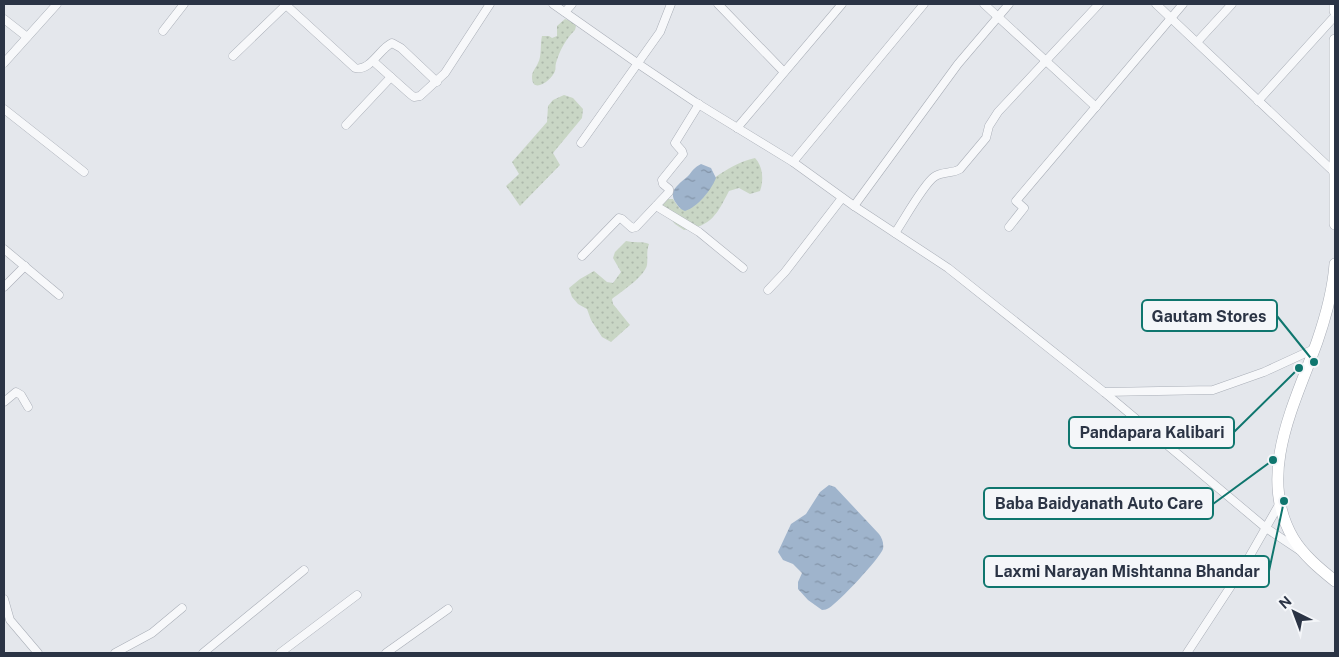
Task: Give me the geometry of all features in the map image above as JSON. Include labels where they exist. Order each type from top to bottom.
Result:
[{"type":"main road","points":[[1335,4],[1335,11]]},
{"type":"main road","points":[[1335,40],[1335,224]]},
{"type":"main road","points":[[1335,264],[1331,311],[1314,349],[1285,432],[1278,462],[1277,484],[1286,524],[1294,539],[1307,556],[1335,582]]},
{"type":"street","points":[[4,63],[57,4]]},
{"type":"street","points":[[163,32],[184,4]]},
{"type":"street","points":[[233,56],[287,4],[355,68],[362,68],[389,44],[396,44],[437,82]]},
{"type":"street","points":[[373,60],[410,94],[418,97],[437,82],[451,65],[490,4]]},
{"type":"street","points":[[553,4],[638,64],[793,162],[842,198],[948,268],[1104,392],[1266,528],[1307,556]]},
{"type":"street","points":[[565,12],[572,4]]},
{"type":"street","points":[[581,143],[661,31],[671,4]]},
{"type":"street","points":[[718,4],[784,72]]},
{"type":"street","points":[[737,128],[841,4]]},
{"type":"street","points":[[793,162],[924,4]]},
{"type":"street","points":[[984,4],[1096,107]]},
{"type":"street","points":[[854,206],[958,64],[1009,4]]},
{"type":"street","points":[[895,233],[931,180],[941,174],[956,172],[960,169],[986,138],[998,112],[1099,4]]},
{"type":"street","points":[[1156,4],[1198,41],[1258,101],[1334,172]]},
{"type":"street","points":[[1009,227],[1024,208],[1016,201],[1183,4]]},
{"type":"street","points":[[1198,41],[1232,4]]},
{"type":"street","points":[[1258,101],[1335,16]]},
{"type":"street","points":[[4,19],[27,37]]},
{"type":"street","points":[[346,125],[392,77]]},
{"type":"street","points":[[582,256],[620,218],[634,228],[669,190],[663,184],[663,179],[683,154],[676,144],[676,140],[699,104]]},
{"type":"street","points":[[4,109],[84,172]]},
{"type":"street","points":[[768,290],[785,272],[842,198]]},
{"type":"street","points":[[656,206],[698,232],[743,268]]},
{"type":"street","points":[[4,249],[59,295]]},
{"type":"street","points":[[4,287],[25,266]]},
{"type":"street","points":[[1104,392],[1213,390],[1264,372],[1314,349]]},
{"type":"street","points":[[4,402],[18,392],[28,407]]},
{"type":"street","points":[[1187,653],[1244,566],[1280,503]]},
{"type":"street","points":[[203,653],[304,570]]},
{"type":"street","points":[[280,653],[357,596]]},
{"type":"street","points":[[4,599],[10,620],[38,653]]},
{"type":"street","points":[[115,653],[152,633],[182,608]]},
{"type":"street","points":[[386,653],[448,609]]},
{"type":"green space","points":[[565,19],[573,22],[576,26],[575,30],[561,49],[553,75],[546,82],[535,85],[532,75],[539,60],[542,36],[552,38],[557,36],[557,26]]},
{"type":"green space","points":[[564,95],[573,98],[583,109],[582,118],[553,153],[560,165],[520,206],[506,186],[519,174],[512,162],[547,122],[548,106],[553,100]]},
{"type":"green space","points":[[755,158],[760,165],[762,174],[760,191],[750,194],[739,188],[729,191],[717,212],[707,222],[684,230],[675,224],[660,206],[667,199],[673,199],[680,209],[714,178],[744,161]]},
{"type":"green space","points":[[626,241],[649,244],[647,265],[637,279],[612,299],[613,304],[630,325],[611,342],[602,337],[591,320],[587,309],[578,304],[572,297],[569,288],[594,271],[607,282],[613,283],[621,272],[613,258],[615,252]]},
{"type":"water","points":[[701,164],[711,168],[716,178],[704,197],[695,206],[685,211],[676,203],[674,191]]},
{"type":"water","points":[[829,485],[835,487],[879,534],[883,549],[850,589],[829,608],[822,610],[808,600],[798,589],[798,582],[802,573],[793,564],[783,560],[778,552],[791,524],[806,514],[820,492]]},
{"type":"place","name":"Gautam Stores","points":[[1314,362]]},
{"type":"place","name":"Pandapara Kalibari","points":[[1299,368]]},
{"type":"place","name":"Baba Baidyanath Auto Care","points":[[1273,460]]},
{"type":"place","name":"Laxmi Narayan Mishtanna Bhandar","points":[[1284,501]]}]
